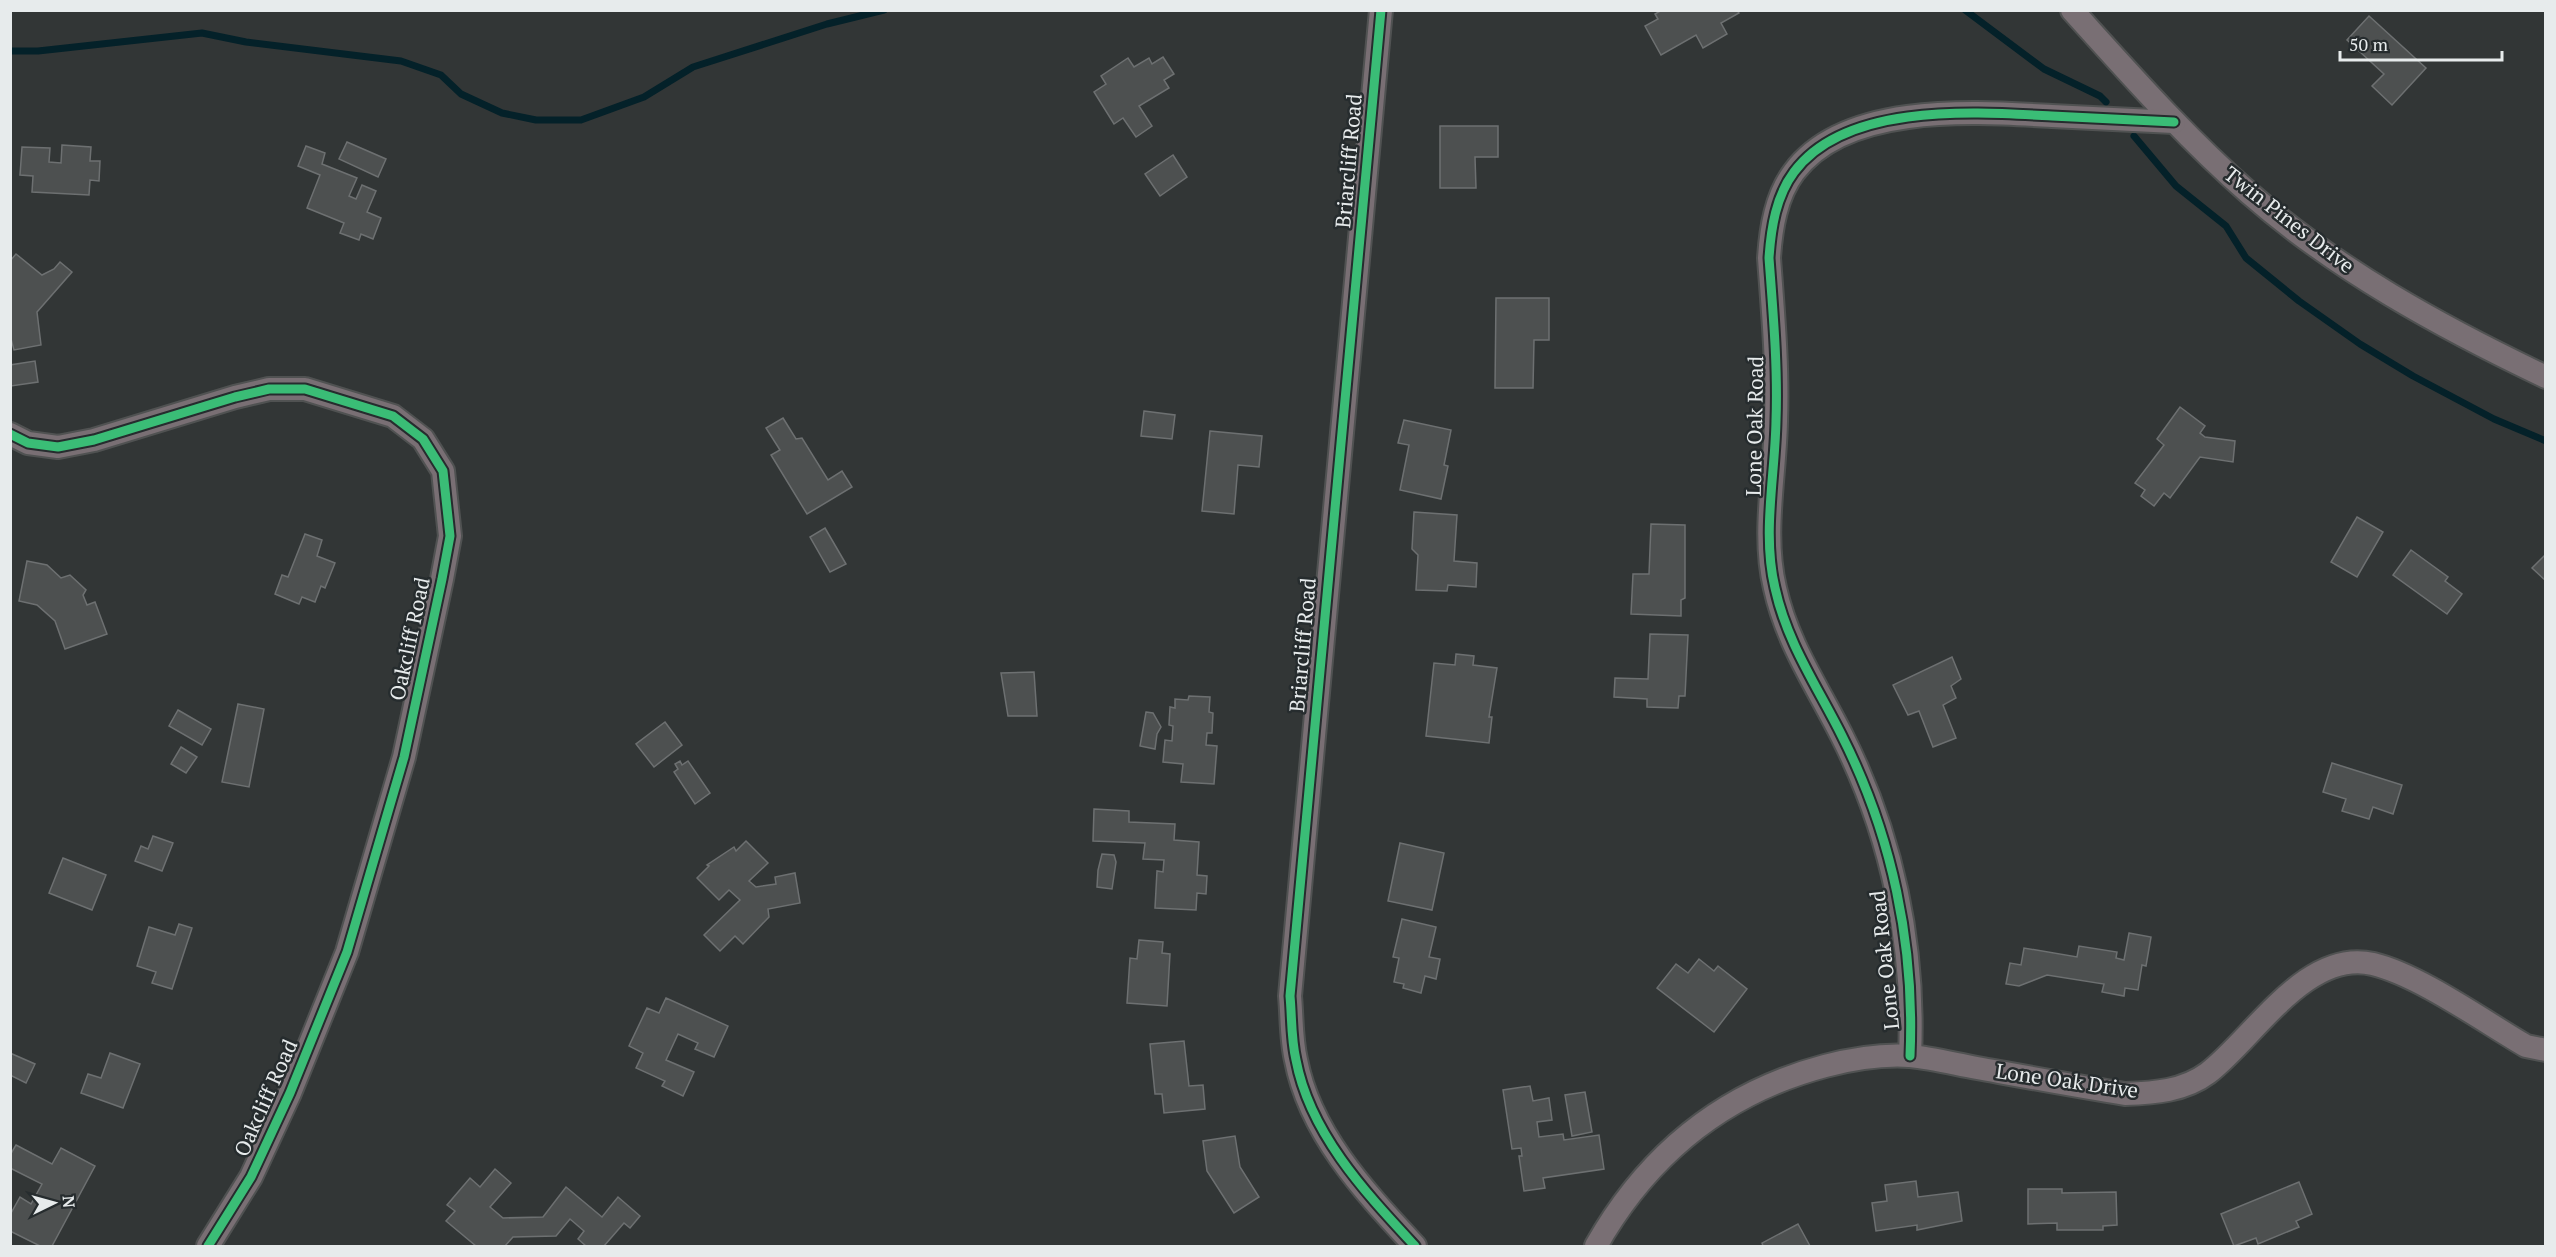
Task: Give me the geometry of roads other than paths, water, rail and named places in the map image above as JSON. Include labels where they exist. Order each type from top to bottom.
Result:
[{"type":"street","name":"Briarcliff Road","points":[[1381,10],[1290,996],[1296,1060],[1316,1120],[1366,1193],[1415,1246]]},
{"type":"street","name":"Twin Pines Drive","points":[[2072,10],[2174,122],[2250,194],[2393,298],[2546,377]]},
{"type":"street","name":"Lone Oak Road","points":[[1910,1056],[1912,1013],[1906,952],[1895,879],[1880,821],[1842,736],[1787,633],[1774,586],[1769,535],[1776,420],[1769,258],[1771,231],[1780,198],[1794,172],[1815,151],[1853,131],[1902,117],[1978,112],[2174,122]]},
{"type":"street","name":"Oakcliff Road","points":[[10,434],[28,443],[58,447],[94,440],[235,397],[269,389],[305,389],[393,416],[423,439],[443,471],[450,536],[442,579],[404,757],[347,952],[290,1093],[251,1177],[208,1246]]},
{"type":"street","name":"Lone Oak Drive","points":[[1596,1246],[1608,1225],[1644,1176],[1679,1142],[1743,1096],[1789,1076],[1849,1060],[1910,1056],[2125,1095],[2156,1093],[2181,1088],[2208,1074],[2274,1007],[2308,980],[2327,968],[2354,963],[2370,963],[2397,971],[2526,1046],[2546,1050]]},
{"type":"waterway","points":[[10,51],[38,51],[202,33],[246,42],[401,61],[441,75],[461,94],[502,113],[536,120],[581,120],[644,97],[693,67],[827,24],[884,10]]},
{"type":"waterway","points":[[1965,10],[2044,69],[2100,96],[2106,102]]},
{"type":"waterway","points":[[2134,136],[2176,186],[2226,226],[2246,258],[2299,301],[2360,344],[2413,376],[2494,419],[2546,441]]}]
